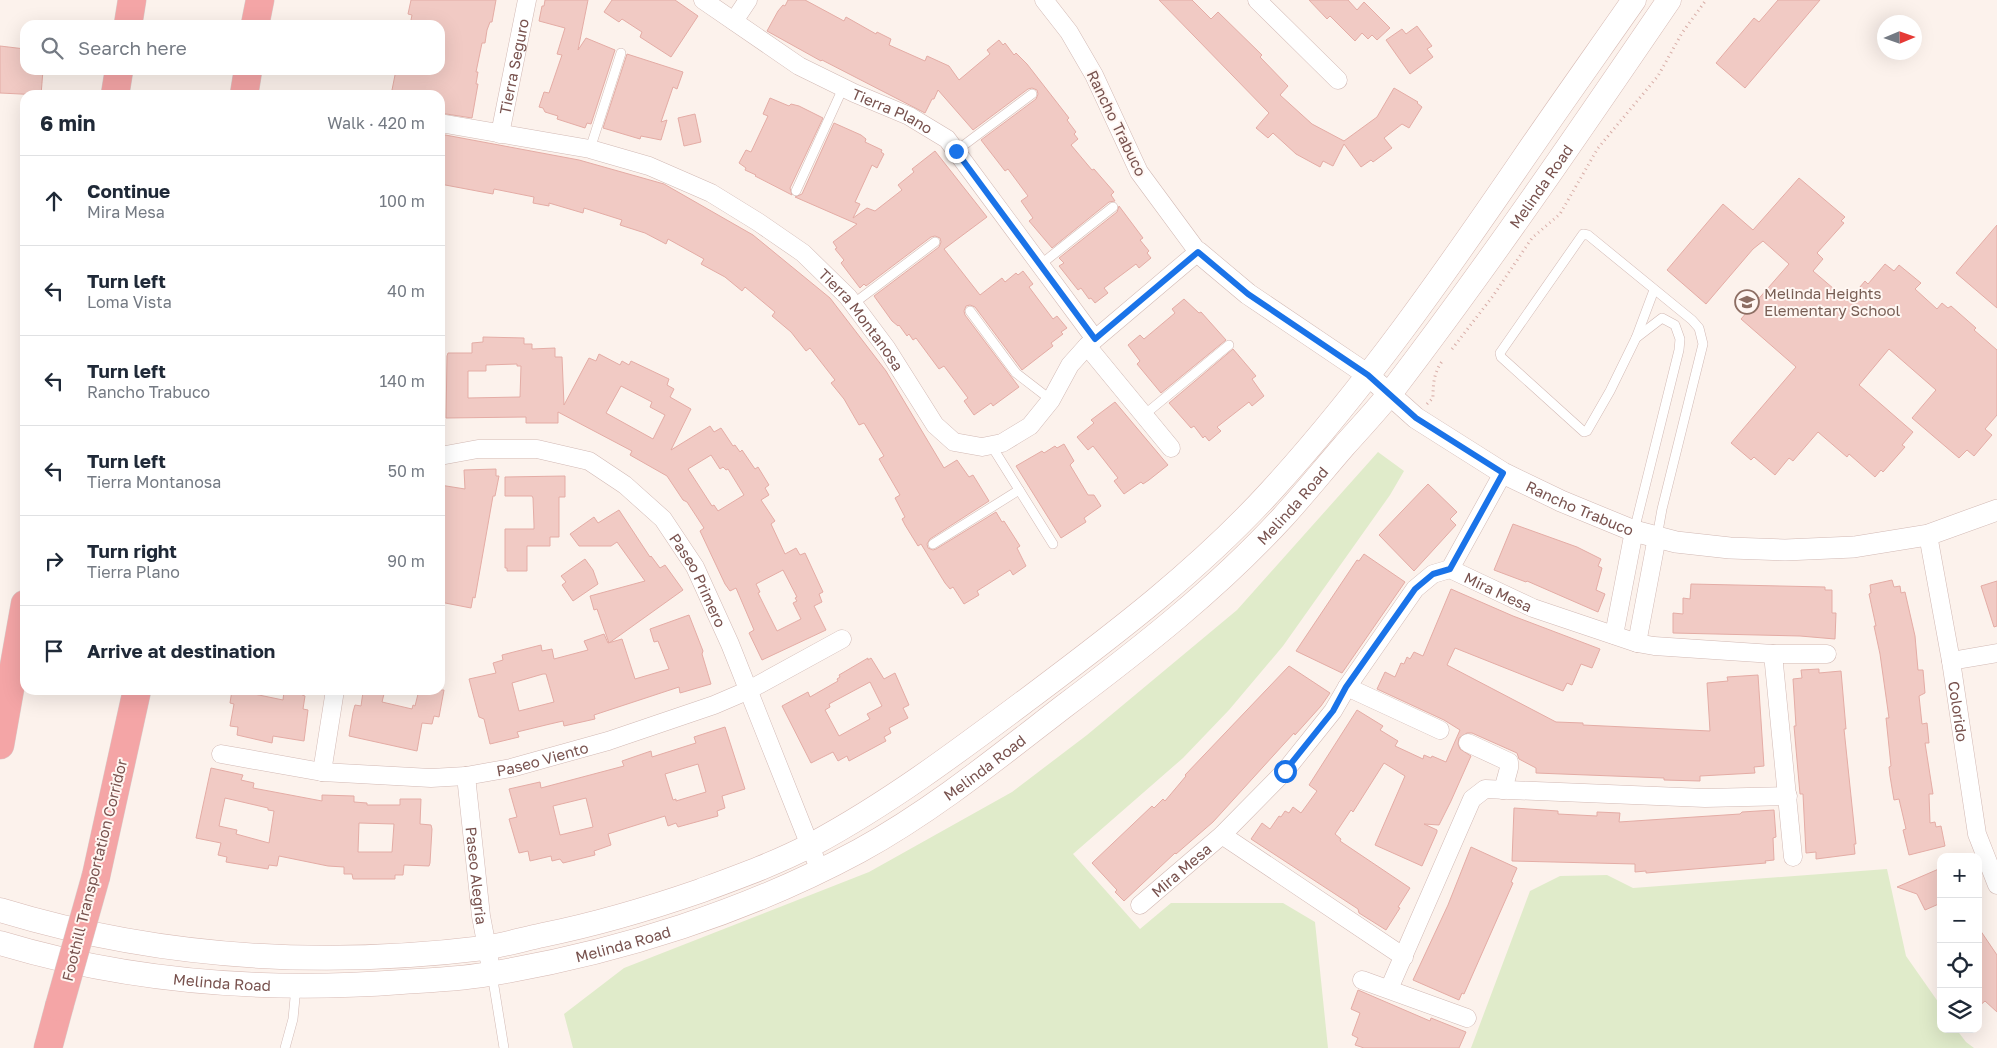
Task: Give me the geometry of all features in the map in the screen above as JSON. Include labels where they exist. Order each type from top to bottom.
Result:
[{"type":"highway","points":[[129,20],[132,0]]},
{"type":"highway","points":[[257,20],[260,0]]},
{"type":"highway","points":[[116,90],[118,75]]},
{"type":"highway","points":[[245,90],[247,75]]},
{"type":"highway","points":[[0,745],[20,632]]},
{"type":"highway","name":"Foothill Transportation Corridor","points":[[48,1048],[96,876],[136,695]]},
{"type":"main road","name":"Melinda Road","points":[[0,910],[70,930],[194,951],[234,955],[366,958],[487,947],[595,924],[663,904],[742,876],[809,846],[880,805],[932,770],[1120,630],[1174,585],[1245,519],[1272,490],[1368,375],[1456,256],[1634,0]]},
{"type":"main road","name":"Melinda Road","points":[[0,943],[38,954],[121,972],[227,983],[296,986],[362,985],[492,974],[592,953],[644,938],[762,896],[820,871],[901,826],[949,794],[1160,633],[1209,590],[1275,524],[1389,395],[1555,167],[1669,0]]},
{"type":"street","name":"Tierra Seguro","points":[[500,134],[527,0]]},
{"type":"street","name":"Tierra Plano","points":[[703,0],[799,66],[843,88],[909,116],[947,139],[1040,265],[1091,342],[1144,415],[1171,448]]},
{"type":"street","points":[[734,21],[748,0]]},
{"type":"street","name":"Rancho Trabuco","points":[[1044,0],[1069,32],[1094,75],[1140,172],[1198,252],[1248,294],[1368,375],[1416,418],[1503,473],[1561,501],[1634,530],[1676,542],[1721,547],[1785,550],[1854,547],[1928,535],[1997,510]]},
{"type":"street","points":[[1257,0],[1338,80]]},
{"type":"street","name":"Tierra Montanosa","points":[[445,124],[590,149],[649,166],[711,193],[758,222],[802,253],[853,304],[887,349],[935,425],[954,442],[982,447],[1002,443],[1030,426],[1051,400],[1070,365],[1091,342],[1198,252]]},
{"type":"street","name":"Paseo Primero","points":[[445,455],[478,449],[537,449],[589,461],[625,485],[663,519],[695,568],[748,690],[820,871]]},
{"type":"street","points":[[1450,569],[1503,473]]},
{"type":"street","points":[[1614,635],[1634,530]]},
{"type":"street","name":"Colorido","points":[[1928,535],[1951,661],[1977,834],[1997,885]]},
{"type":"street","points":[[1637,643],[1657,537]]},
{"type":"street","name":"Mira Mesa","points":[[1140,904],[1222,835],[1291,764],[1333,711],[1346,687],[1415,589],[1433,574],[1450,569],[1533,608],[1637,643],[1654,646],[1774,654],[1828,654]]},
{"type":"street","name":"Paseo Viento","points":[[221,754],[322,772],[431,778],[466,776],[511,768],[608,741],[714,705],[748,690],[842,639]]},
{"type":"street","points":[[1951,661],[1997,652]]},
{"type":"street","points":[[1774,654],[1793,857]]},
{"type":"street","points":[[1346,687],[1440,730]]},
{"type":"street","points":[[322,772],[334,695]]},
{"type":"street","points":[[1468,743],[1509,762],[1502,790]]},
{"type":"street","name":"Paseo Alegria","points":[[466,776],[481,916],[492,974]]},
{"type":"street","points":[[1389,989],[1472,799],[1485,789],[1705,798],[1788,796]]},
{"type":"street","name":"Mira Mesa","points":[[1222,835],[1404,957]]},
{"type":"street","points":[[1362,980],[1467,1018]]},
{"type":"lane","points":[[590,149],[622,53]]},
{"type":"lane","points":[[796,192],[843,88]]},
{"type":"lane","points":[[956,151],[1032,94]]},
{"type":"lane","points":[[1040,265],[1113,207]]},
{"type":"lane","points":[[1654,290],[1636,338],[1610,391],[1587,431],[1584,432],[1502,357],[1500,353],[1583,234],[1588,234],[1692,320],[1699,328],[1703,344],[1662,509],[1657,537]]},
{"type":"lane","points":[[853,304],[935,242]]},
{"type":"lane","points":[[970,311],[1016,373],[1051,400]]},
{"type":"lane","points":[[1634,530],[1679,350],[1680,339],[1675,324],[1662,318],[1636,338]]},
{"type":"lane","points":[[1144,415],[1230,344]]},
{"type":"lane","points":[[991,445],[1053,544]]},
{"type":"lane","points":[[933,544],[1019,490]]},
{"type":"lane","points":[[492,974],[504,1048]]},
{"type":"lane","points":[[284,1048],[294,1019],[296,986]]},
{"type":"path","points":[[1416,418],[1433,398],[1432,384],[1437,369],[1493,296],[1532,238],[1560,214],[1598,148],[1658,76],[1682,33],[1706,0]]},
{"type":"green space","points":[[1378,452],[1404,471],[1390,495],[1283,646],[1229,710],[1183,758],[1073,854],[1140,929],[1171,903],[1283,903],[1315,922],[1328,1048],[573,1048],[564,1014],[624,968],[869,872],[1012,792],[1087,735],[1237,610]]},
{"type":"green space","points":[[1887,869],[1906,956],[1937,1000],[1937,1033],[1959,1033],[1974,1048],[1471,1048],[1530,891],[1560,876],[1607,875],[1633,888]]},
{"type":"building","points":[[411,0],[496,0],[492,22],[490,22],[487,30],[485,43],[482,43],[476,72],[478,72],[476,84],[478,84],[472,118],[445,114],[445,90],[392,90],[395,75],[445,75],[445,20],[411,20],[412,15],[408,14]]},
{"type":"building","points":[[545,0],[588,0],[578,50],[586,38],[615,50],[591,124],[587,123],[585,128],[557,119],[558,116],[545,112],[543,108],[539,107],[544,92],[549,93],[562,55],[557,54],[565,28],[539,21]]},
{"type":"building","points":[[612,0],[675,0],[698,16],[671,57],[640,37],[642,32],[622,19],[619,22],[604,12]]},
{"type":"building","points":[[788,0],[805,0],[844,21],[846,17],[876,34],[877,32],[891,39],[889,45],[925,61],[927,56],[949,66],[959,80],[990,54],[987,50],[999,40],[1003,45],[1005,43],[1014,55],[1016,53],[1027,64],[1069,118],[1067,120],[1076,132],[1074,134],[1078,139],[1071,145],[1114,192],[1111,195],[1115,201],[1109,202],[1052,248],[1029,221],[1033,218],[1021,201],[1028,196],[1008,169],[1005,171],[981,140],[1036,99],[1037,90],[1028,89],[973,130],[938,90],[925,113],[821,61],[767,31],[778,11],[783,5],[785,6]]},
{"type":"building","points":[[1159,0],[1192,0],[1211,19],[1218,12],[1262,55],[1260,57],[1288,86],[1280,95],[1312,124],[1344,141],[1377,117],[1394,88],[1418,102],[1422,107],[1409,128],[1402,124],[1384,138],[1392,148],[1373,162],[1371,160],[1361,167],[1344,144],[1333,166],[1323,161],[1320,167],[1296,154],[1273,133],[1268,138],[1256,128],[1269,113]]},
{"type":"building","points":[[1309,0],[1348,0],[1357,10],[1364,2],[1390,28],[1377,40],[1372,35],[1368,39],[1362,33],[1355,41],[1330,16],[1327,19]]},
{"type":"building","points":[[1778,0],[1820,0],[1745,88],[1716,63],[1754,18],[1759,22]]},
{"type":"building","points":[[1417,26],[1432,46],[1427,49],[1433,57],[1410,74],[1386,40],[1402,29],[1406,34]]},
{"type":"building","points":[[0,46],[20,48],[20,75],[43,75],[41,90],[20,90],[20,94],[0,93]]},
{"type":"building","points":[[627,54],[683,72],[677,89],[673,87],[661,122],[667,120],[661,140],[641,136],[640,139],[603,128]]},
{"type":"building","points":[[770,98],[789,106],[791,104],[799,106],[823,118],[790,188],[792,195],[745,170],[746,168],[739,163],[746,150],[751,152],[768,116],[763,114]]},
{"type":"building","points":[[695,114],[701,142],[684,146],[678,118]]},
{"type":"building","points":[[834,123],[861,135],[866,139],[865,142],[882,150],[881,152],[884,154],[877,168],[872,165],[855,202],[860,204],[853,218],[867,208],[875,211],[902,190],[898,185],[914,172],[912,169],[935,151],[987,217],[944,249],[980,295],[1002,278],[1005,282],[1016,273],[1018,275],[1023,271],[1033,284],[1029,287],[1053,319],[1057,316],[1067,328],[1061,332],[1063,334],[1051,343],[1053,346],[1022,370],[975,307],[966,306],[965,315],[1019,387],[993,406],[991,403],[974,415],[964,401],[968,398],[944,366],[939,369],[916,338],[913,340],[909,334],[907,336],[899,325],[892,321],[874,296],[939,247],[940,238],[931,237],[866,286],[864,284],[860,288],[841,263],[844,260],[835,249],[837,248],[833,242],[857,224],[795,197],[802,194]]},
{"type":"building","points":[[445,135],[579,160],[664,184],[753,235],[830,298],[886,371],[944,468],[957,460],[969,477],[973,475],[989,501],[930,539],[927,544],[928,548],[936,549],[996,512],[1020,546],[1017,548],[1026,566],[1013,575],[1010,570],[977,591],[979,595],[964,604],[953,587],[950,589],[945,583],[921,544],[918,546],[905,525],[902,519],[905,517],[895,498],[900,495],[879,459],[884,456],[864,423],[859,425],[844,399],[831,383],[835,380],[810,348],[806,351],[791,332],[772,316],[775,312],[745,287],[742,291],[725,277],[701,264],[704,259],[668,239],[666,244],[645,233],[620,225],[622,220],[584,208],[583,213],[549,203],[549,206],[533,203],[534,197],[494,189],[493,194],[445,185]]},
{"type":"building","points":[[1799,178],[1845,217],[1841,221],[1844,223],[1817,253],[1823,259],[1813,271],[1848,301],[1865,281],[1868,284],[1885,264],[1894,271],[1899,265],[1921,283],[1915,289],[1937,309],[1942,303],[1948,308],[1951,306],[1997,350],[1997,415],[1985,429],[1992,435],[1974,456],[1967,450],[1959,458],[1912,418],[1936,390],[1889,349],[1859,385],[1913,432],[1902,445],[1905,447],[1883,472],[1881,470],[1875,477],[1849,454],[1847,457],[1818,432],[1793,461],[1789,458],[1775,475],[1754,457],[1751,460],[1731,443],[1796,367],[1741,319],[1789,264],[1763,241],[1753,249],[1706,304],[1667,270],[1723,204],[1753,230]]},
{"type":"building","points":[[1119,206],[1143,238],[1140,240],[1149,251],[1147,253],[1151,258],[1139,268],[1136,264],[1104,288],[1108,293],[1095,303],[1091,298],[1089,299],[1081,288],[1078,290],[1059,266],[1064,263],[1059,258],[1117,212]]},
{"type":"building","points":[[1997,225],[1997,308],[1956,273]]},
{"type":"building","points":[[1184,299],[1199,313],[1201,312],[1226,340],[1161,393],[1137,364],[1140,361],[1128,345],[1140,335],[1144,339],[1175,313],[1172,309]]},
{"type":"building","points":[[483,337],[524,338],[524,344],[532,344],[532,349],[555,348],[555,357],[562,357],[564,405],[589,358],[596,361],[599,354],[620,365],[622,361],[629,365],[631,361],[669,379],[667,385],[674,389],[670,397],[691,409],[671,450],[710,426],[714,432],[721,428],[733,446],[735,445],[740,452],[742,450],[755,469],[758,467],[769,485],[765,488],[769,495],[761,500],[775,521],[771,524],[785,554],[796,548],[800,555],[805,553],[823,592],[819,594],[822,602],[814,606],[826,630],[762,660],[749,633],[754,630],[736,588],[730,591],[725,584],[700,531],[704,528],[667,476],[630,455],[632,451],[558,412],[558,423],[526,423],[526,417],[446,418],[448,353],[472,353],[472,343],[483,342]],"holes":[[[517,364],[517,366],[521,366],[520,397],[468,398],[468,371],[486,371],[486,365]],[[621,386],[652,402],[650,407],[665,415],[653,439],[606,413]],[[711,455],[720,469],[723,467],[726,470],[728,469],[744,495],[718,511],[714,505],[712,506],[688,469]],[[783,570],[797,597],[795,598],[797,601],[793,603],[801,619],[777,631],[758,593],[760,592],[756,584]]]},
{"type":"building","points":[[1233,349],[1256,376],[1252,379],[1264,396],[1252,406],[1249,402],[1217,427],[1221,431],[1209,441],[1205,436],[1203,438],[1194,426],[1191,428],[1169,403]]},
{"type":"building","points":[[1115,402],[1168,465],[1143,484],[1141,482],[1124,494],[1114,481],[1118,478],[1093,446],[1088,450],[1077,437],[1094,423],[1091,420]]},
{"type":"building","points":[[1064,444],[1074,461],[1070,465],[1088,495],[1094,495],[1101,506],[1084,518],[1086,522],[1061,538],[1016,466],[1042,451],[1044,453],[1055,446],[1057,448]]},
{"type":"building","points":[[496,469],[496,476],[499,476],[495,496],[493,496],[475,598],[473,597],[471,608],[445,603],[445,486],[465,489],[464,470]]},
{"type":"building","points":[[565,476],[565,497],[559,497],[559,537],[550,537],[550,546],[527,546],[527,571],[507,571],[507,568],[505,568],[505,529],[534,529],[534,525],[532,496],[505,496],[505,477]]},
{"type":"building","points":[[1428,484],[1457,512],[1450,519],[1456,525],[1414,571],[1379,535]]},
{"type":"building","points":[[619,510],[650,557],[660,568],[665,565],[683,590],[609,643],[597,609],[594,610],[590,596],[645,581],[617,542],[611,546],[579,546],[570,534],[594,517],[598,523]]},
{"type":"building","points":[[1513,524],[1577,547],[1601,559],[1598,566],[1602,568],[1596,590],[1605,594],[1598,612],[1527,581],[1494,570]]},
{"type":"building","points":[[1364,554],[1405,582],[1342,673],[1296,651],[1357,560],[1359,561]]},
{"type":"building","points":[[585,559],[593,570],[598,584],[573,601],[562,585],[566,582],[561,576]]},
{"type":"building","points":[[1892,580],[1894,587],[1900,586],[1901,593],[1905,592],[1915,636],[1918,670],[1923,670],[1925,693],[1919,696],[1922,724],[1927,723],[1929,743],[1925,743],[1933,794],[1929,794],[1930,823],[1935,822],[1936,827],[1941,826],[1945,846],[1909,855],[1903,830],[1906,829],[1899,799],[1894,800],[1890,776],[1889,767],[1891,766],[1886,718],[1889,718],[1874,626],[1876,626],[1869,594],[1871,593],[1870,585]]},
{"type":"building","points":[[1997,581],[1997,626],[1994,627],[1981,586]]},
{"type":"building","points":[[1691,584],[1825,587],[1825,590],[1832,590],[1832,613],[1836,613],[1835,639],[1800,636],[1673,633],[1673,613],[1683,614],[1683,598],[1690,599]]},
{"type":"building","points":[[1451,589],[1513,616],[1600,649],[1592,668],[1581,664],[1572,685],[1567,683],[1563,691],[1455,648],[1447,665],[1556,722],[1710,731],[1707,683],[1728,681],[1727,677],[1758,675],[1764,766],[1754,767],[1755,773],[1700,776],[1700,781],[1536,773],[1536,768],[1519,759],[1517,753],[1472,733],[1467,733],[1459,738],[1458,744],[1460,749],[1471,756],[1451,801],[1439,825],[1424,824],[1437,830],[1437,832],[1422,866],[1375,845],[1405,776],[1384,763],[1353,812],[1351,810],[1335,834],[1341,839],[1340,841],[1410,888],[1386,930],[1359,913],[1358,909],[1251,839],[1262,823],[1270,829],[1285,811],[1289,813],[1293,807],[1301,813],[1317,791],[1309,785],[1357,710],[1383,726],[1380,730],[1398,741],[1395,746],[1423,759],[1424,755],[1431,758],[1432,756],[1446,762],[1460,730],[1444,720],[1377,689],[1385,672],[1395,677],[1401,663],[1404,664],[1407,657],[1410,659],[1414,652],[1423,656]]},
{"type":"building","points":[[689,615],[703,651],[702,654],[711,684],[680,693],[679,687],[594,715],[595,719],[564,726],[563,721],[550,724],[517,732],[519,737],[490,744],[484,719],[479,717],[469,679],[496,673],[493,663],[503,660],[502,655],[541,645],[542,651],[552,649],[554,659],[588,650],[584,641],[604,634],[608,643],[622,639],[635,679],[669,669],[658,641],[654,642],[650,629]],"holes":[[[546,674],[554,702],[519,711],[512,683]]]},
{"type":"building","points":[[871,658],[884,679],[895,673],[909,705],[903,708],[908,718],[889,728],[891,733],[884,737],[886,741],[849,761],[847,756],[838,761],[833,752],[811,763],[782,706],[808,692],[810,697],[838,681],[839,675]],"holes":[[[870,682],[882,706],[867,714],[870,719],[839,736],[825,710],[830,707],[829,704]]]},
{"type":"building","points":[[1289,666],[1330,693],[1321,706],[1213,822],[1175,853],[1124,901],[1115,892],[1117,890],[1092,863],[1152,806],[1154,808],[1163,799],[1165,801],[1185,775]]},
{"type":"building","points":[[1819,669],[1819,673],[1841,671],[1846,729],[1844,729],[1856,844],[1854,844],[1855,854],[1816,859],[1816,852],[1806,853],[1803,794],[1800,794],[1794,726],[1796,726],[1793,679],[1802,678],[1801,670]]},
{"type":"building","points":[[231,695],[259,695],[283,700],[284,695],[305,696],[303,709],[308,710],[304,741],[273,736],[272,743],[237,735],[238,727],[230,726],[234,704],[230,703]]},
{"type":"building","points":[[363,695],[384,695],[382,702],[412,709],[413,705],[415,706],[418,695],[443,695],[439,717],[434,716],[432,724],[422,723],[417,751],[349,736],[355,705],[361,706]]},
{"type":"building","points":[[725,727],[745,789],[722,796],[725,808],[717,811],[718,816],[678,827],[676,823],[668,826],[665,816],[608,834],[611,845],[594,851],[595,855],[563,863],[560,859],[552,861],[551,856],[530,861],[528,851],[519,853],[509,819],[517,817],[509,789],[540,782],[541,788],[624,766],[622,761],[651,751],[652,757],[696,743],[694,737]],"holes":[[[698,764],[706,792],[676,801],[676,799],[673,800],[665,774]],[[586,798],[593,827],[560,835],[553,806]]]},
{"type":"building","points":[[211,768],[243,775],[241,780],[254,783],[253,788],[322,801],[322,795],[354,796],[354,802],[367,803],[367,805],[400,805],[400,799],[421,799],[420,824],[431,825],[432,829],[429,866],[404,865],[403,875],[395,875],[395,879],[353,879],[352,874],[344,874],[344,867],[328,866],[279,856],[277,866],[269,865],[268,869],[226,862],[227,857],[218,855],[221,843],[196,838]],"holes":[[[225,798],[274,811],[269,843],[236,834],[237,830],[219,826]],[[359,823],[394,824],[392,852],[358,852]]]},
{"type":"building","points":[[1514,808],[1558,811],[1558,814],[1597,816],[1597,812],[1620,813],[1619,822],[1774,810],[1776,837],[1773,838],[1774,860],[1765,861],[1766,863],[1646,873],[1646,871],[1635,872],[1635,864],[1512,861]]},
{"type":"building","points":[[1471,847],[1517,868],[1511,882],[1513,883],[1464,994],[1462,993],[1459,1000],[1413,980],[1448,905]]},
{"type":"building","points":[[1937,870],[1937,905],[1925,910],[1917,894],[1897,887]]},
{"type":"building","points":[[1982,933],[1997,955],[1997,1012],[1985,1001],[1982,1004]]},
{"type":"building","points":[[1358,990],[1430,1021],[1431,1018],[1466,1032],[1459,1048],[1364,1048],[1355,1045],[1358,1038],[1352,1035],[1360,1013],[1351,1009]]},
{"type":"place","name":"Melinda Heights Elementary School","points":[[1747,302]]},
{"type":"route","points":[[956,151],[1095,339],[1198,252],[1248,294],[1368,375],[1416,418],[1503,473],[1450,569],[1433,574],[1415,589],[1346,687],[1333,711],[1285,771]]}]
